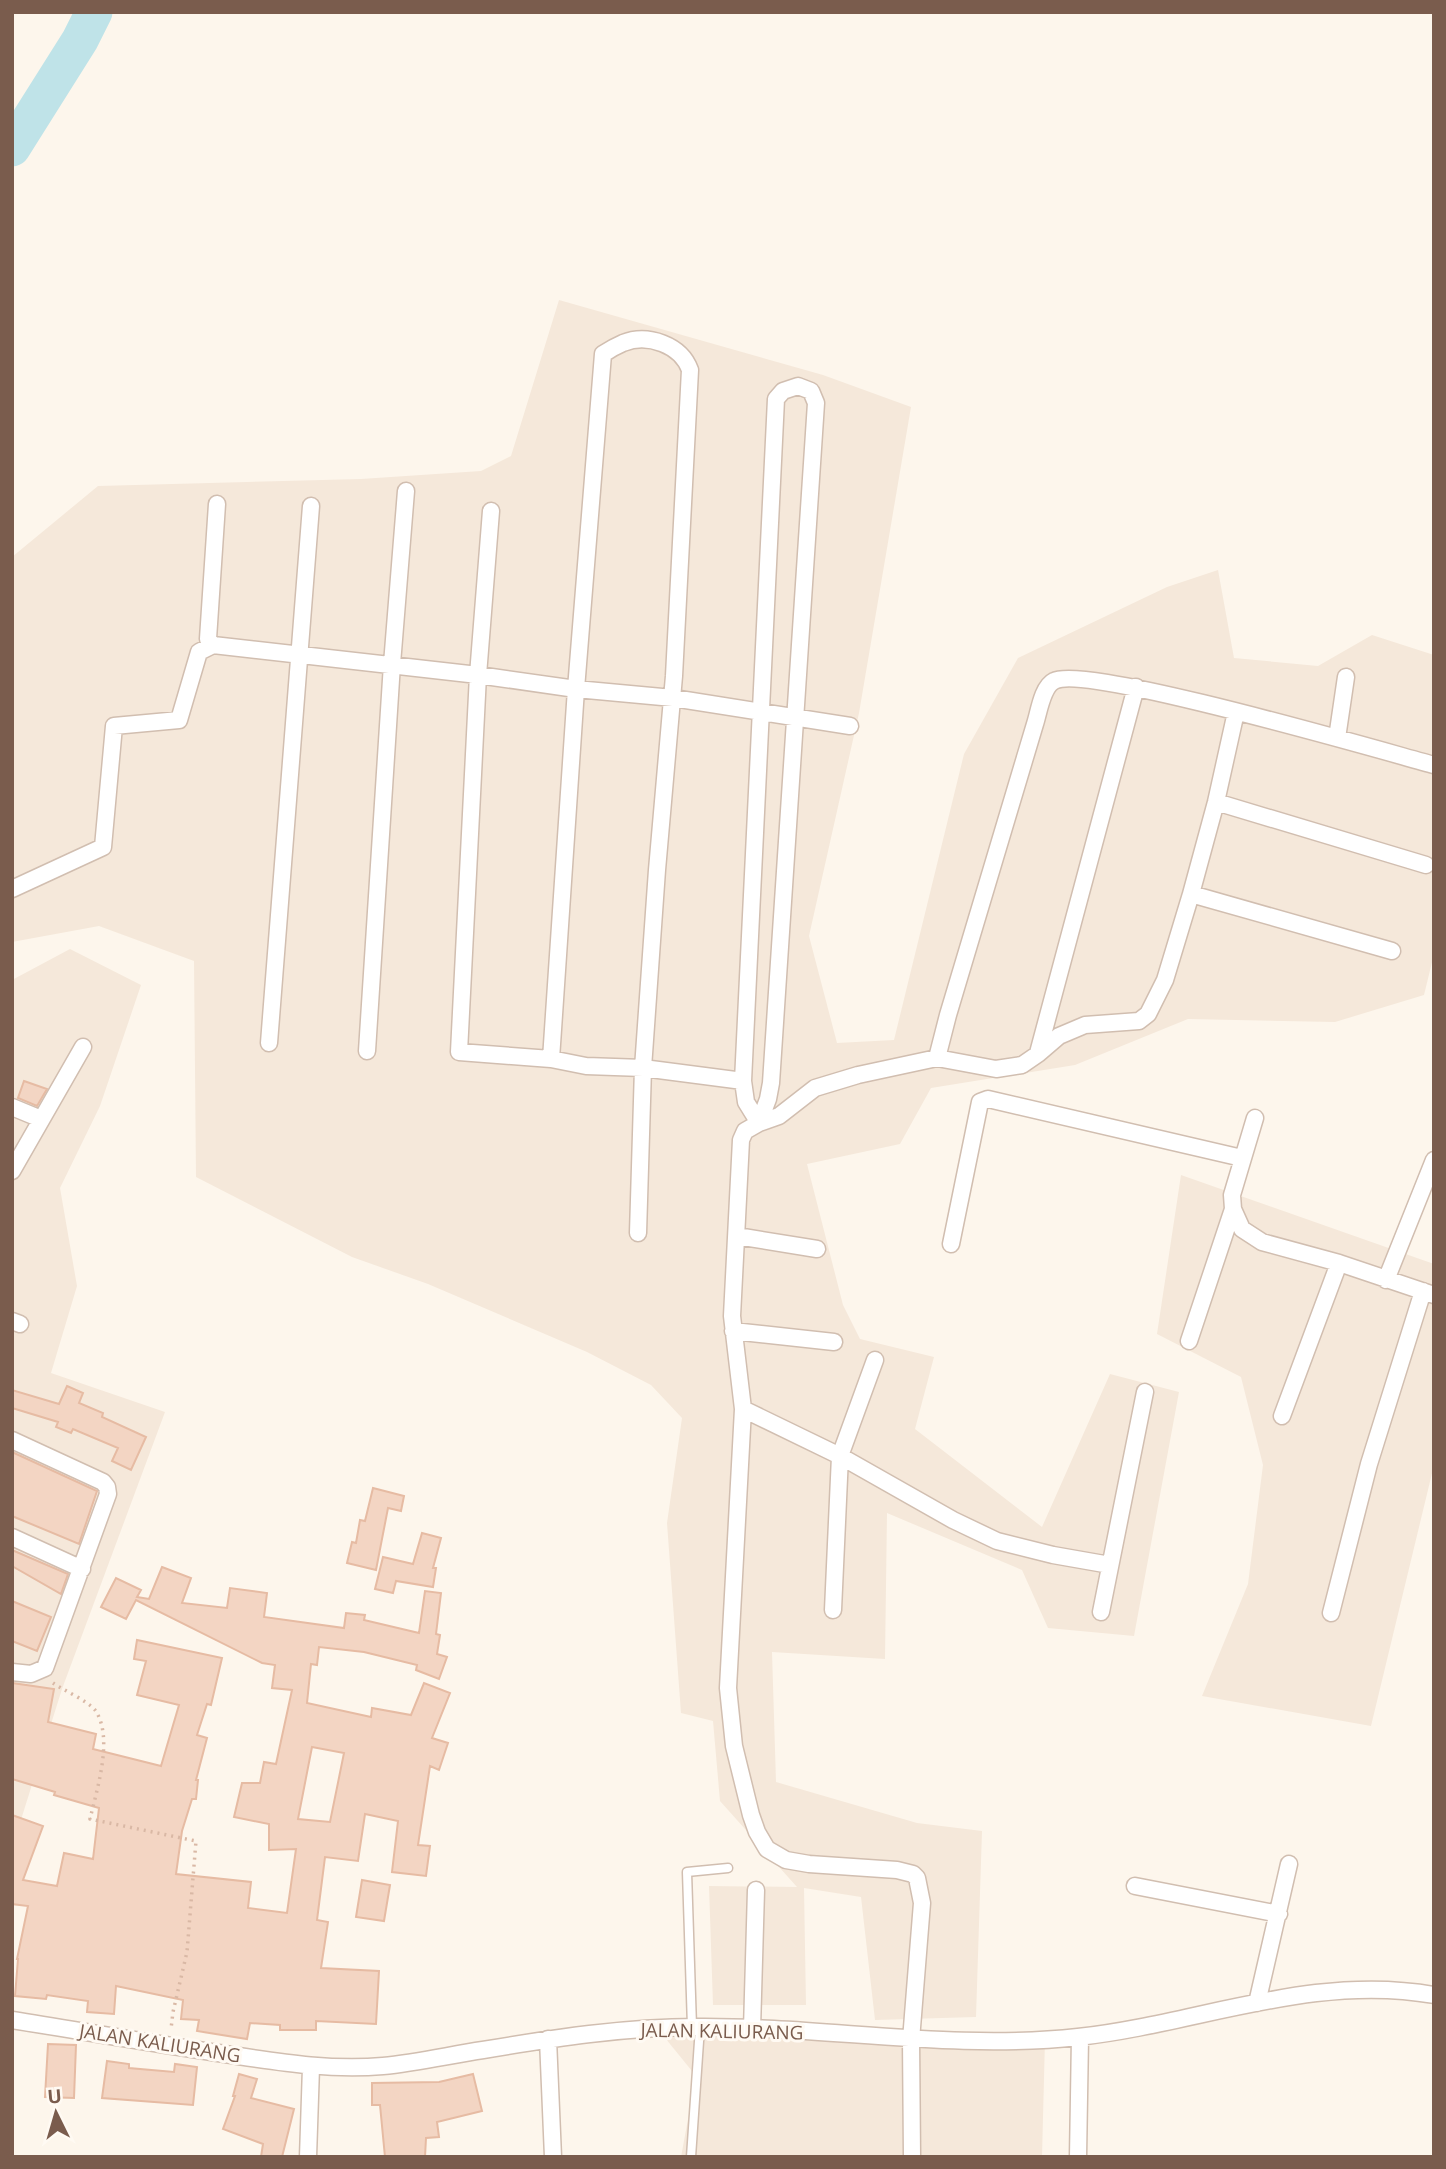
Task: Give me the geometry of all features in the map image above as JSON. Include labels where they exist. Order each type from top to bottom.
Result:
[{"type":"street","points":[[551,1059],[576,688],[603,354],[623,343],[648,340],[675,349],[686,359],[690,370],[673,698],[643,1068],[638,1233]]},
{"type":"street","points":[[798,386],[811,391],[816,403],[771,1083],[759,1123],[746,1102],[743,1081],[776,399],[783,391],[798,386]]},
{"type":"street","points":[[368,1051],[392,663],[406,491]]},
{"type":"street","points":[[213,645],[208,639],[217,504]]},
{"type":"street","points":[[269,1042],[311,506]]},
{"type":"street","points":[[491,511],[478,675],[459,1052],[551,1059],[586,1066],[643,1068],[743,1081]]},
{"type":"street","points":[[12,888],[103,847],[114,726],[180,720],[199,652],[213,645],[392,663],[673,698],[850,726]]},
{"type":"street","points":[[1336,738],[1346,677]]},
{"type":"street","points":[[937,1058],[1047,687],[1052,682],[1066,679],[1136,687],[1434,765]]},
{"type":"street","points":[[1038,1054],[1136,687]]},
{"type":"street","points":[[912,2157],[911,2040],[922,1903],[922,1892],[917,1878],[913,1874],[897,1870],[786,1860],[767,1849],[744,1794],[734,1746],[728,1688],[743,1409],[732,1316],[741,1140],[745,1131],[779,1116],[815,1088],[858,1075],[937,1058],[996,1069],[1022,1065],[1059,1036],[1085,1025],[1139,1021],[1148,1014],[1165,980],[1191,894],[1216,802],[1236,712]]},
{"type":"street","points":[[1216,802],[1426,865]]},
{"type":"street","points":[[1191,894],[1392,951]]},
{"type":"street","points":[[12,1171],[83,1046]]},
{"type":"street","points":[[951,1244],[980,1101],[988,1099],[1242,1158]]},
{"type":"street","points":[[12,1107],[41,1119]]},
{"type":"street","points":[[1255,1118],[1232,1195],[1233,1209],[1242,1229],[1262,1242],[1339,1263],[1429,1293],[1369,1464],[1331,1613]]},
{"type":"street","points":[[1386,1280],[1434,1160]]},
{"type":"street","points":[[1189,1341],[1233,1209]]},
{"type":"street","points":[[737,1236],[817,1249]]},
{"type":"street","points":[[1282,1416],[1339,1263]]},
{"type":"street","points":[[733,1331],[834,1342]]},
{"type":"street","points":[[833,1610],[840,1457],[875,1360]]},
{"type":"street","points":[[1101,1612],[1145,1392]]},
{"type":"street","points":[[743,1409],[840,1457],[996,1541],[1110,1565]]},
{"type":"street","points":[[12,1440],[91,1476],[107,1487],[107,1497],[45,1668],[36,1673],[12,1672]]},
{"type":"street","points":[[12,1537],[82,1569]]},
{"type":"street","points":[[1257,2003],[1289,1864]]},
{"type":"street","points":[[1135,1886],[1279,1914]]},
{"type":"street","points":[[752,2029],[756,1890]]},
{"type":"street","name":"JALAN KALIURANG","points":[[12,2020],[311,2067],[383,2066],[548,2039],[627,2030],[696,2027],[911,2040],[995,2042],[1080,2037],[1309,1993],[1371,1989],[1406,1990],[1434,1995]]},
{"type":"street","points":[[1078,2157],[1080,2037]]},
{"type":"street","points":[[548,2039],[552,2157]]},
{"type":"street","points":[[308,2157],[311,2067]]},
{"type":"lane","points":[[691,2157],[696,2027],[687,1872],[728,1868]]},
{"type":"path","points":[[36,1673],[94,1709],[105,1733],[98,1786],[90,1819],[196,1841],[187,1952],[173,2012],[170,2046]]},
{"type":"shaded area","points":[[559,300],[823,375],[911,407],[859,713],[809,936],[837,1043],[894,1040],[964,754],[1018,658],[1167,587],[1218,570],[1234,658],[1318,666],[1372,635],[1434,655],[1434,954],[1424,995],[1335,1022],[1188,1019],[1075,1065],[931,1088],[900,1144],[807,1164],[843,1305],[860,1339],[934,1357],[915,1429],[1042,1527],[1110,1374],[1179,1392],[1134,1636],[1048,1628],[1022,1570],[887,1513],[885,1659],[772,1652],[776,1782],[917,1823],[982,1831],[976,2017],[875,2020],[861,1897],[804,1888],[806,2005],[713,2005],[709,1886],[797,1887],[720,1801],[713,1721],[681,1713],[667,1523],[682,1418],[651,1385],[587,1352],[428,1284],[352,1257],[196,1177],[194,961],[99,926],[12,942],[12,557],[98,486],[361,479],[481,471],[511,456]]},
{"type":"shaded area","points":[[70,949],[141,985],[100,1106],[60,1188],[77,1286],[51,1373],[165,1412],[62,1689],[14,1842],[12,980]]},
{"type":"shaded area","points":[[1181,1175],[1434,1264],[1434,1465],[1371,1726],[1202,1696],[1248,1584],[1263,1465],[1241,1377],[1157,1334]]},
{"type":"shaded area","points":[[657,2028],[1045,2039],[1042,2157],[681,2157],[696,2076]]},
{"type":"building","points":[[24,1081],[47,1089],[37,1106],[18,1098]]},
{"type":"building","points":[[67,1386],[83,1393],[79,1403],[146,1437],[131,1470],[112,1461],[118,1448],[73,1429],[71,1433],[56,1427],[58,1422],[12,1408],[12,1390],[59,1404]]},
{"type":"building","points":[[12,1452],[97,1491],[79,1544],[12,1516]]},
{"type":"building","points":[[373,1488],[404,1496],[401,1511],[388,1508],[376,1570],[347,1563],[352,1542],[356,1543],[360,1520],[365,1521]]},
{"type":"building","points":[[422,1533],[441,1538],[433,1568],[436,1568],[433,1587],[396,1581],[393,1593],[375,1589],[383,1557],[413,1564]]},
{"type":"building","points":[[12,1550],[68,1574],[61,1594],[12,1566]]},
{"type":"building","points":[[162,1567],[191,1578],[182,1603],[227,1608],[230,1588],[267,1593],[264,1617],[344,1628],[346,1613],[365,1615],[364,1620],[419,1633],[425,1591],[441,1593],[436,1634],[440,1635],[437,1654],[447,1657],[439,1679],[416,1670],[417,1665],[364,1652],[319,1647],[317,1665],[311,1664],[307,1703],[371,1717],[372,1708],[411,1715],[424,1683],[450,1693],[432,1738],[448,1743],[439,1770],[430,1766],[418,1845],[430,1846],[426,1876],[392,1872],[398,1821],[365,1814],[358,1861],[325,1857],[317,1920],[328,1922],[321,1968],[379,1971],[376,2024],[316,2021],[316,2030],[280,2030],[280,2025],[250,2023],[247,2039],[197,2031],[199,2020],[181,2019],[183,2000],[116,1986],[114,2014],[87,2012],[88,2001],[47,1995],[46,1999],[15,1996],[17,1959],[28,1906],[12,1904],[12,1815],[43,1826],[23,1880],[57,1886],[64,1853],[93,1859],[99,1808],[12,1779],[12,1683],[54,1689],[48,1722],[96,1734],[93,1749],[161,1766],[179,1705],[137,1695],[146,1661],[134,1659],[137,1640],[222,1658],[211,1705],[207,1704],[197,1735],[207,1738],[196,1780],[196,1799],[192,1799],[182,1831],[176,1874],[251,1882],[248,1908],[287,1913],[296,1849],[269,1850],[269,1824],[234,1817],[242,1783],[260,1783],[264,1762],[276,1764],[292,1690],[272,1688],[275,1665],[262,1663],[136,1600],[126,1619],[101,1607],[116,1578],[141,1590],[137,1597],[149,1599]],"holes":[[[312,1747],[344,1753],[330,1822],[298,1819]]]},
{"type":"building","points":[[12,1601],[51,1617],[37,1651],[12,1641]]},
{"type":"building","points":[[362,1880],[390,1885],[384,1921],[356,1917]]},
{"type":"building","points":[[48,2044],[76,2045],[74,2098],[45,2097]]},
{"type":"building","points":[[107,2061],[129,2064],[129,2068],[174,2072],[175,2064],[197,2067],[193,2105],[102,2098]]},
{"type":"building","points":[[239,2074],[257,2079],[251,2098],[294,2109],[282,2157],[261,2157],[263,2144],[223,2129],[235,2096]]},
{"type":"building","points":[[473,2074],[482,2111],[437,2122],[439,2137],[426,2138],[425,2157],[385,2157],[380,2105],[372,2105],[372,2083],[439,2082]]},
{"type":"waterway","points":[[12,148],[80,40],[94,12]]}]
